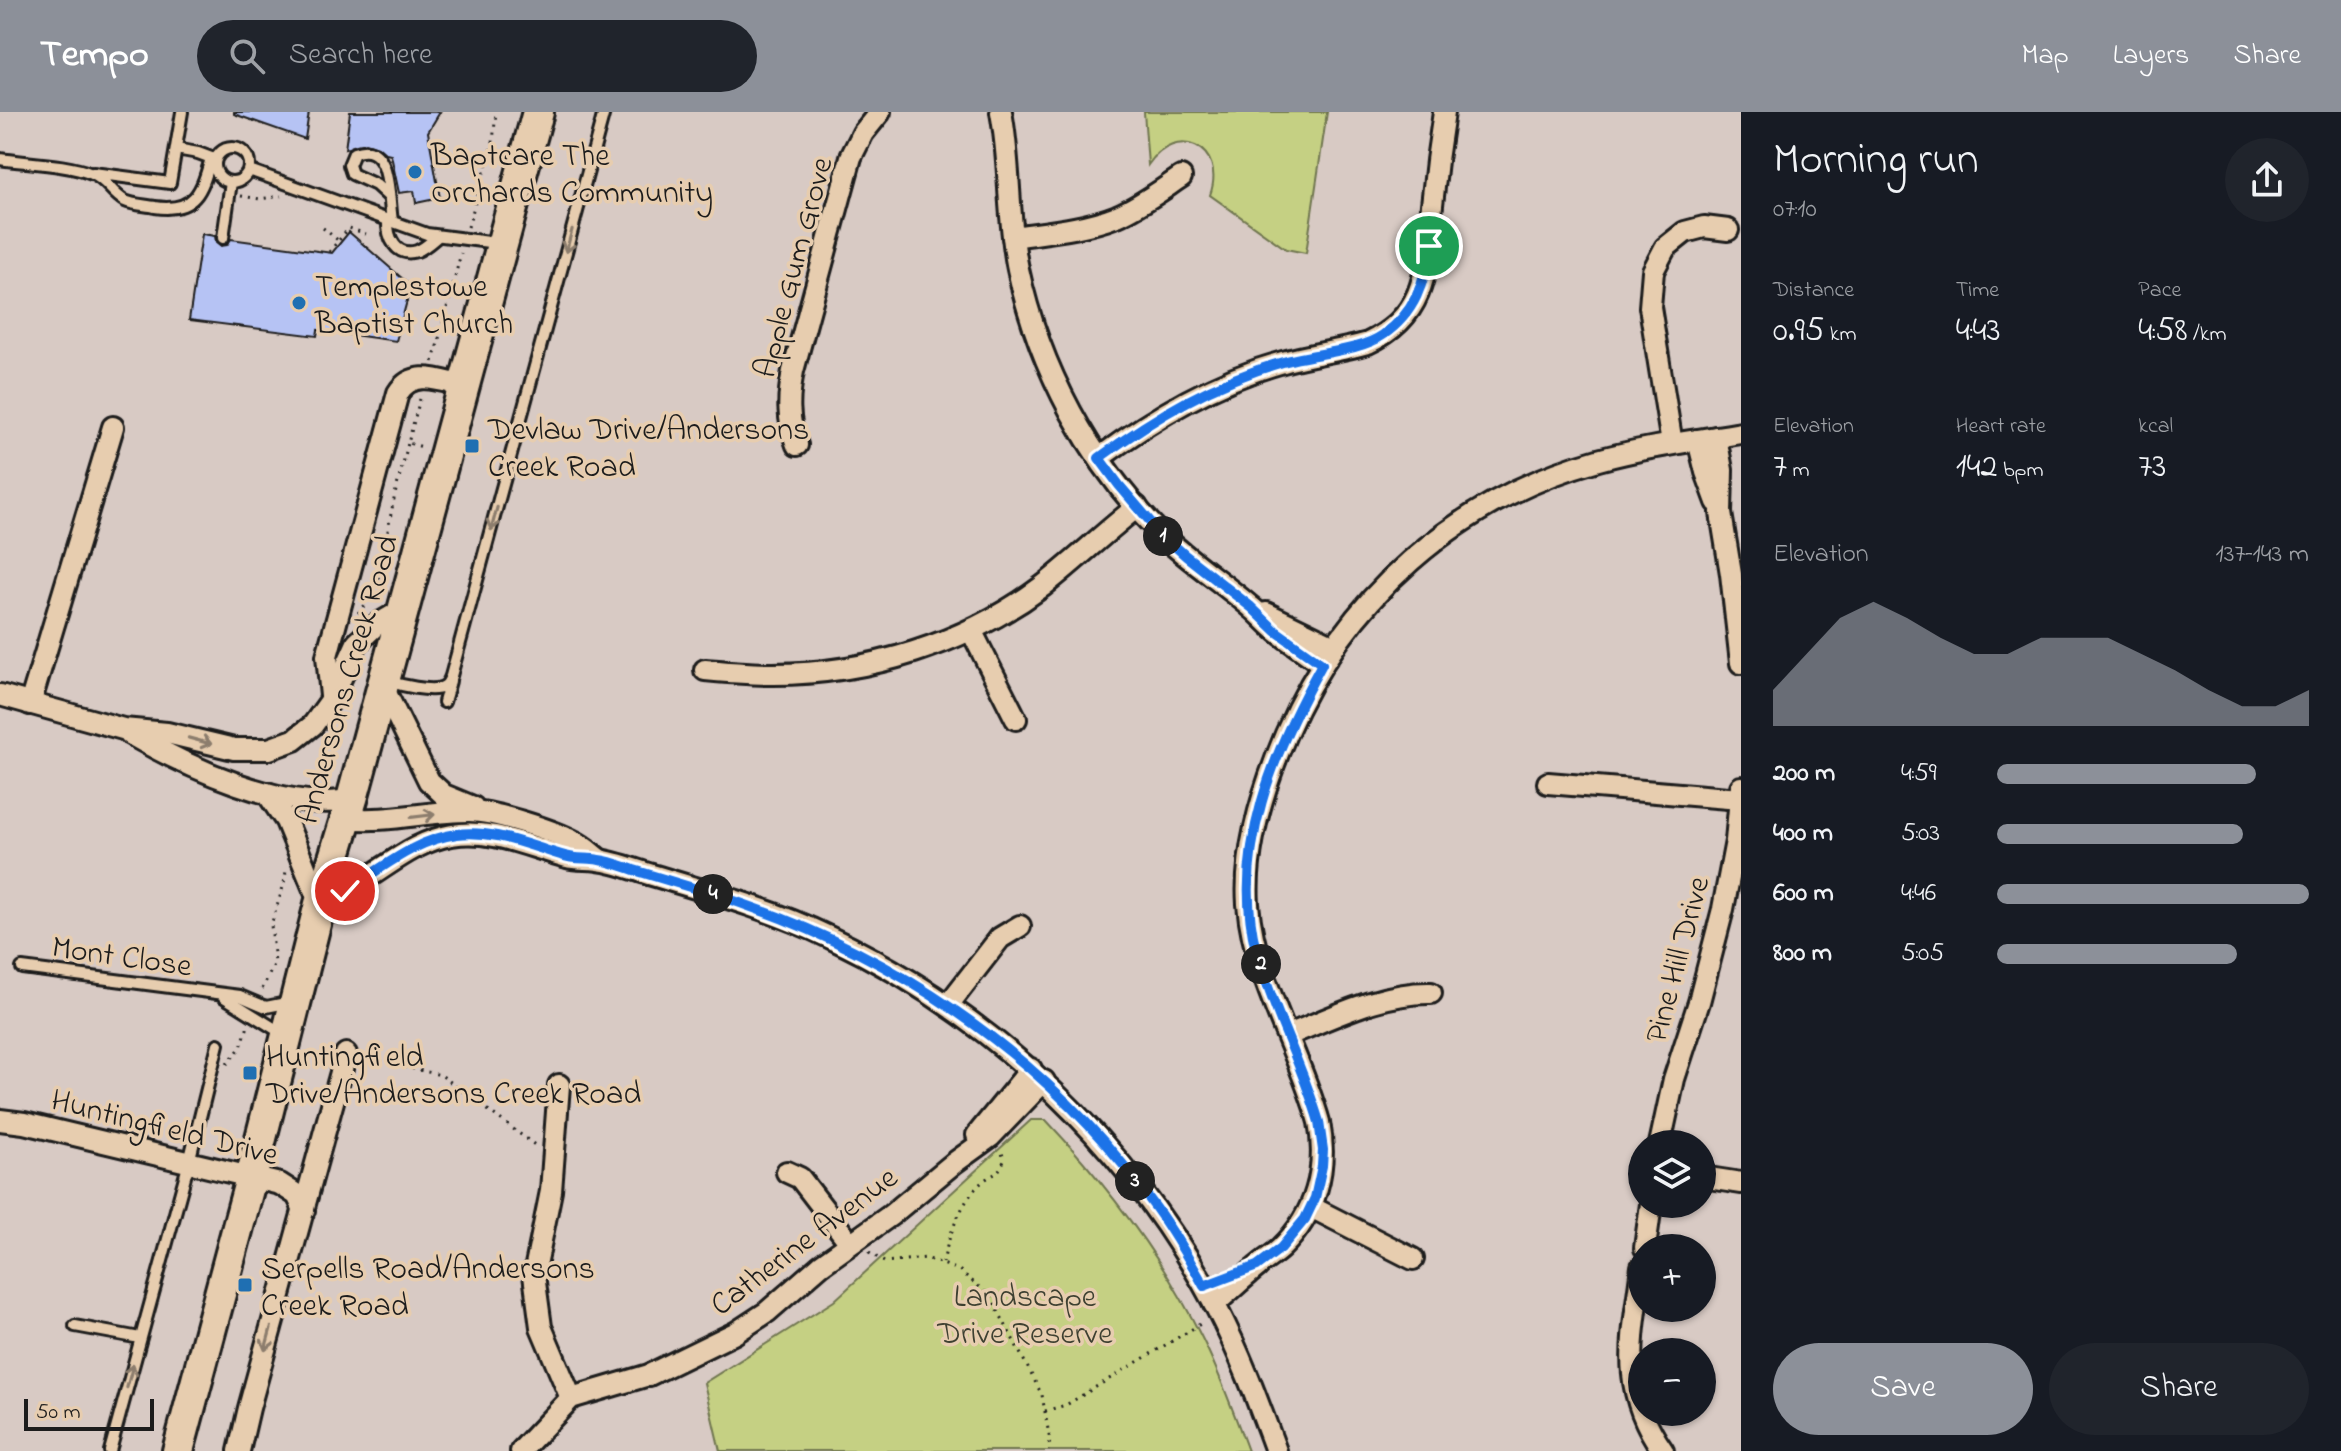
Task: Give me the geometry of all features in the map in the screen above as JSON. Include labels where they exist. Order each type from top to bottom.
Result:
[{"type":"main road","name":"Andersons Creek Road","points":[[178,1451],[320,904],[404,609],[538,112]]},
{"type":"street","name":"Apple Gum Grove","points":[[797,445],[788,406],[793,371],[851,157],[863,133],[880,112]]},
{"type":"street","points":[[1001,112],[1013,237],[1025,298],[1061,394],[1099,458],[1160,533],[1276,631],[1322,664]]},
{"type":"street","points":[[1099,458],[1167,411],[1213,388],[1282,362],[1368,343],[1401,320],[1419,294],[1426,267],[1444,112]]},
{"type":"street","points":[[1013,237],[1106,220],[1134,208],[1181,177]]},
{"type":"street","points":[[1672,444],[1650,307],[1653,271],[1665,248],[1685,232],[1704,227],[1728,230]]},
{"type":"street","points":[[331,700],[326,659],[398,393],[411,380],[427,378],[464,386]]},
{"type":"street","points":[[30,704],[113,427]]},
{"type":"street","points":[[1217,1308],[1257,1266],[1295,1233],[1311,1207],[1322,1166],[1321,1136],[1315,1109],[1260,962],[1248,903],[1250,854],[1278,753],[1322,664],[1388,581],[1417,553],[1483,508],[1515,491],[1596,461],[1741,433]]},
{"type":"street","points":[[1707,439],[1706,472],[1721,513],[1741,663]]},
{"type":"street","points":[[705,670],[771,674],[840,670],[918,651],[971,630],[1041,587],[1137,507]]},
{"type":"street","points":[[1251,607],[1334,646]]},
{"type":"street","points":[[0,695],[123,729],[167,733],[234,749],[277,747],[300,736],[318,720],[360,639],[379,623],[404,609]]},
{"type":"street","points":[[971,630],[1016,719]]},
{"type":"street","points":[[383,682],[425,776],[435,789],[456,801],[494,814],[513,830],[571,858],[600,860],[722,896],[829,937],[948,1005],[1037,1075],[1096,1134],[1169,1227],[1217,1308],[1276,1451]]},
{"type":"street","points":[[123,729],[185,763],[267,793],[324,802],[380,820],[469,811],[494,814]]},
{"type":"street","points":[[1548,783],[1740,799]]},
{"type":"street","name":"Pine Hill Drive","points":[[1663,1130],[1674,1079],[1732,911],[1741,787]]},
{"type":"street","points":[[267,793],[286,821],[320,904],[429,840],[513,830]]},
{"type":"street","points":[[948,1005],[1000,938],[1020,926]]},
{"type":"street","points":[[1288,1035],[1380,999],[1400,994],[1431,993]]},
{"type":"street","points":[[239,1451],[346,1054]]},
{"type":"street","name":"Catherine Avenue","points":[[571,1398],[649,1375],[735,1333],[767,1312],[852,1242],[990,1137],[1037,1075]]},
{"type":"street","name":"Catherine Avenue","points":[[954,1163],[1037,1075]]},
{"type":"street","points":[[521,1451],[571,1398],[541,1327],[534,1275],[551,1191],[559,1085]]},
{"type":"street","name":"Huntingfield Drive","points":[[0,1120],[24,1123],[288,1187],[297,1195],[304,1210]]},
{"type":"street","points":[[787,1172],[800,1178],[852,1242]]},
{"type":"street","points":[[1716,1179],[1741,1183]]},
{"type":"street","points":[[1311,1207],[1413,1259]]},
{"type":"street","points":[[1204,1286],[1257,1266]]},
{"type":"street","points":[[1636,1322],[1631,1367],[1636,1398],[1662,1451]]},
{"type":"lane","points":[[0,159],[170,183],[181,112]]},
{"type":"lane","points":[[444,702],[604,112]]},
{"type":"lane","points":[[83,171],[101,179],[126,201],[173,208],[189,203],[198,196],[214,159],[225,149],[239,146],[247,157],[249,170],[230,187],[223,238]]},
{"type":"lane","points":[[176,149],[214,159]]},
{"type":"lane","points":[[388,196],[376,185],[352,174],[349,165],[354,153],[372,151],[380,157],[388,196],[389,239],[395,246],[404,251],[419,251],[438,236]]},
{"type":"lane","points":[[214,159],[218,174],[230,187]]},
{"type":"lane","points":[[249,170],[438,236],[503,244]]},
{"type":"lane","points":[[383,682],[437,688],[445,686],[451,676]]},
{"type":"lane","name":"Mont Close","points":[[22,968],[216,994],[252,1010],[287,1036]]},
{"type":"lane","points":[[252,1010],[296,1000]]},
{"type":"lane","points":[[110,1451],[218,1044]]},
{"type":"lane","points":[[75,1326],[140,1338]]},
{"type":"path","points":[[334,629],[346,625],[368,603],[385,558],[391,510],[493,142],[496,112]]},
{"type":"path","points":[[230,187],[260,199],[284,197]]},
{"type":"path","points":[[350,222],[363,227]]},
{"type":"path","points":[[323,228],[339,241]]},
{"type":"path","points":[[329,252],[349,228],[366,234]]},
{"type":"path","points":[[408,443],[446,453]]},
{"type":"path","points":[[212,1068],[225,1066],[245,1039],[252,1010],[275,963],[271,925],[284,884],[285,867]]},
{"type":"path","points":[[346,1054],[441,1075],[553,1159]]},
{"type":"path","points":[[943,1264],[951,1232],[962,1210],[983,1182],[999,1172],[1004,1161],[1000,1149],[990,1137]]},
{"type":"path","points":[[852,1242],[884,1262],[926,1258],[959,1270],[991,1297],[1042,1395],[1050,1441],[1048,1451]]},
{"type":"path","points":[[1045,1411],[1066,1405],[1217,1308]]},
{"type":"green space","points":[[1144,112],[1327,112],[1306,253],[1286,249],[1210,195],[1213,178],[1211,164],[1205,153],[1196,146],[1184,143],[1172,145],[1159,152],[1148,165]]},
{"type":"green space","name":"Landscape Drive Reserve","points":[[1031,1120],[1046,1120],[1112,1196],[1151,1250],[1209,1352],[1248,1451],[720,1451],[704,1383],[834,1301]]},
{"type":"building","points":[[309,112],[305,139],[234,114]]},
{"type":"building","name":"Baptcare The Orchards Community","points":[[350,112],[440,112],[428,132],[440,198],[416,203],[414,191],[399,193],[391,155],[378,147],[365,143],[345,149]]},
{"type":"building","name":"Templestowe Baptist Church","points":[[349,232],[411,286],[396,341],[318,330],[317,336],[189,320],[202,234],[215,236],[221,246],[227,245],[231,239],[332,253]]},
{"type":"place","name":"Baptcare The Orchards Community","points":[[415,172]]},
{"type":"place","name":"Templestowe Baptist Church","points":[[299,303]]},
{"type":"place","name":"Devlaw Drive/Andersons Creek Road","points":[[472,446]]},
{"type":"place","name":"Huntingfield Drive/Andersons Creek Road","points":[[250,1073]]},
{"type":"place","name":"Serpells Road/Andersons Creek Road","points":[[245,1285]]},
{"type":"route","points":[[345,891],[422,843],[455,834],[479,833],[571,858],[600,860],[722,896],[796,922],[919,986],[999,1042],[1031,1069],[1117,1158],[1169,1227],[1204,1286],[1257,1266],[1281,1248],[1305,1219],[1315,1198],[1322,1166],[1319,1122],[1257,952],[1251,928],[1248,880],[1258,819],[1278,753],[1322,664],[1276,631],[1160,533],[1099,458],[1167,411],[1213,388],[1282,362],[1357,346],[1380,337],[1401,320],[1419,294],[1429,246]]}]
